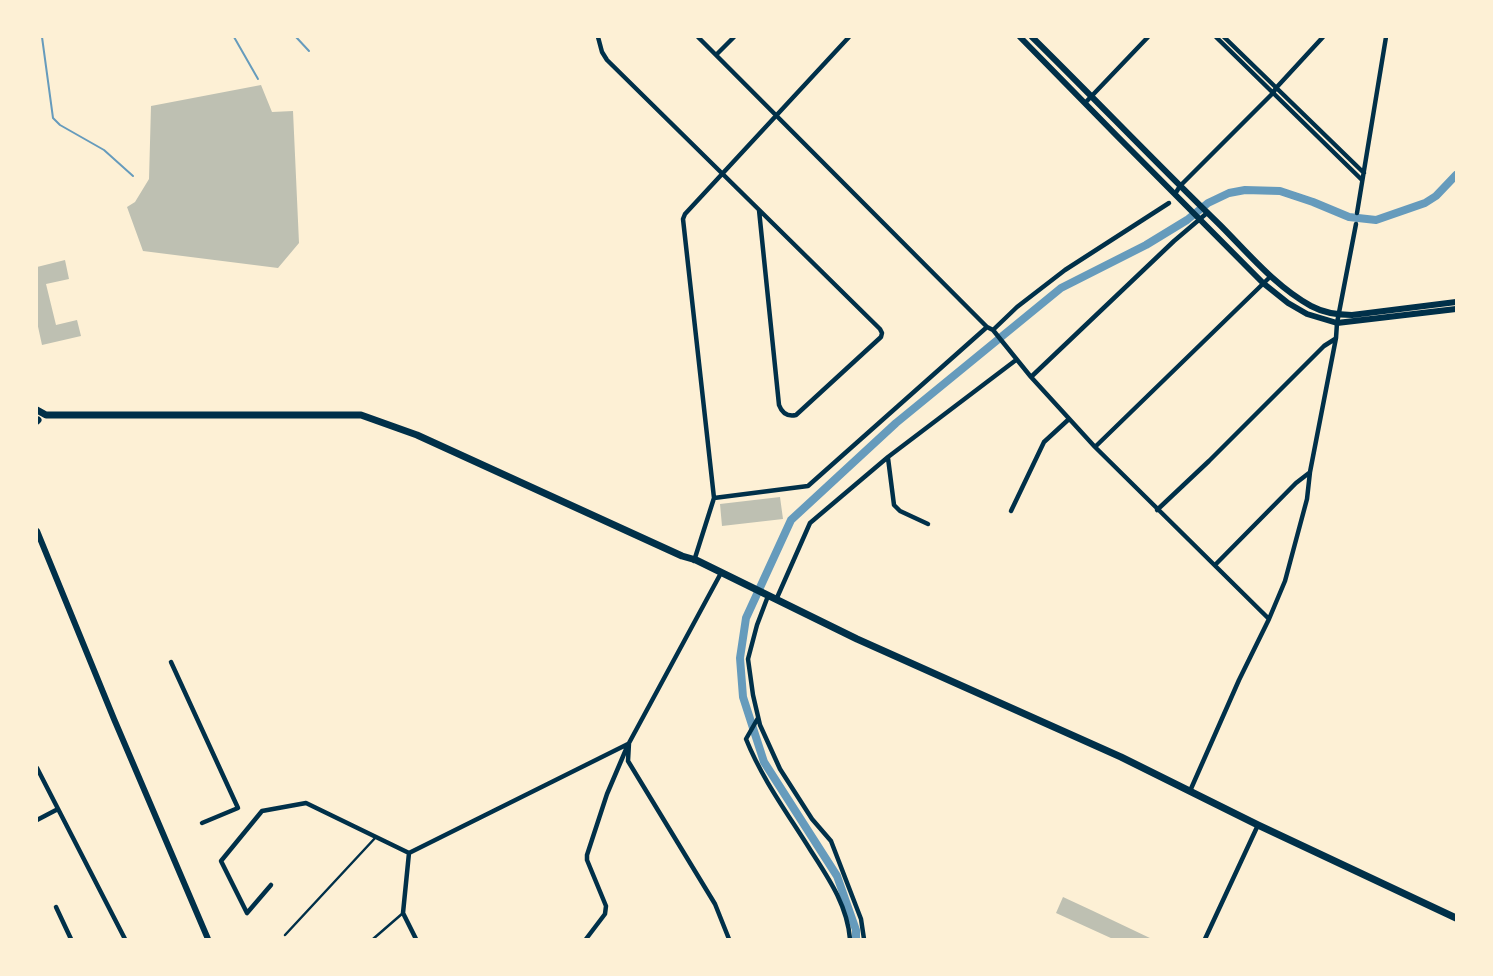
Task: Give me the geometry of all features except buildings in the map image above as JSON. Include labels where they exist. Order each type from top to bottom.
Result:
[{"type":"main road","points":[[1020,37],[1263,283],[1289,303],[1316,318],[1337,323],[1456,310]]},
{"type":"main road","points":[[1032,37],[1270,275],[1285,289],[1311,306],[1339,315],[1352,315],[1456,302]]},
{"type":"main road","points":[[37,410],[46,415],[361,415],[417,435],[694,561],[857,639],[1048,724],[1456,919]]},
{"type":"main road","points":[[39,419],[361,417],[416,436],[694,561]]},
{"type":"main road","points":[[37,533],[207,939]]},
{"type":"main road","points":[[1258,826],[1456,919]]},
{"type":"street","points":[[598,37],[607,60],[880,329],[881,337],[796,415],[791,416],[786,415],[779,405],[759,210]]},
{"type":"street","points":[[698,37],[993,330],[1016,360],[1095,447],[1269,619]]},
{"type":"street","points":[[716,55],[734,37]]},
{"type":"street","points":[[694,561],[714,498],[683,219],[851,37]]},
{"type":"street","points":[[1085,103],[1148,37]]},
{"type":"street","points":[[1216,37],[1362,180]]},
{"type":"street","points":[[1224,37],[1364,173]]},
{"type":"street","points":[[1175,195],[1323,37]]},
{"type":"street","points":[[1357,213],[1386,37]]},
{"type":"street","points":[[993,330],[1017,307],[1065,270],[1169,203]]},
{"type":"street","points":[[1031,377],[1198,218],[1207,213]]},
{"type":"street","points":[[1190,792],[1285,581],[1307,499],[1356,224]]},
{"type":"street","points":[[1095,447],[1270,275]]},
{"type":"street","points":[[714,498],[808,486],[987,327]]},
{"type":"street","points":[[1157,510],[1324,346],[1336,338]]},
{"type":"street","points":[[864,939],[861,919],[831,841],[812,819],[780,769],[760,725],[748,659],[757,625],[810,523],[888,457],[1016,360]]},
{"type":"street","points":[[1011,511],[1044,442],[1069,419]]},
{"type":"street","points":[[888,457],[894,505],[900,511],[928,524]]},
{"type":"street","points":[[1215,565],[1296,482],[1310,472]]},
{"type":"street","points":[[586,939],[605,914],[606,906],[587,855],[607,794],[629,743],[720,574]]},
{"type":"street","points":[[171,662],[238,808],[202,823]]},
{"type":"street","points":[[758,717],[746,739],[756,764],[839,895],[850,939]]},
{"type":"street","points":[[409,853],[629,743]]},
{"type":"street","points":[[629,743],[628,761],[715,904],[729,939]]},
{"type":"street","points":[[37,768],[125,939]]},
{"type":"street","points":[[271,886],[247,913],[221,861],[262,811],[306,803],[409,853]]},
{"type":"street","points":[[37,820],[58,809]]},
{"type":"street","points":[[1205,939],[1258,826]]},
{"type":"street","points":[[409,853],[403,913],[416,939]]},
{"type":"street","points":[[56,907],[71,939]]},
{"type":"lane","points":[[285,935],[376,837]]},
{"type":"lane","points":[[373,939],[403,913]]},
{"type":"waterway","points":[[42,37],[53,118],[60,125],[104,150],[133,176]]},
{"type":"waterway","points":[[234,37],[258,79]]},
{"type":"waterway","points":[[296,37],[309,51]]},
{"type":"waterway","points":[[856,939],[856,930],[837,876],[764,762],[743,697],[740,658],[746,618],[791,520],[896,423],[1061,288],[1146,245],[1187,220],[1208,203],[1229,193],[1245,190],[1280,191],[1349,217],[1376,220],[1425,203],[1436,196],[1456,175]]}]
